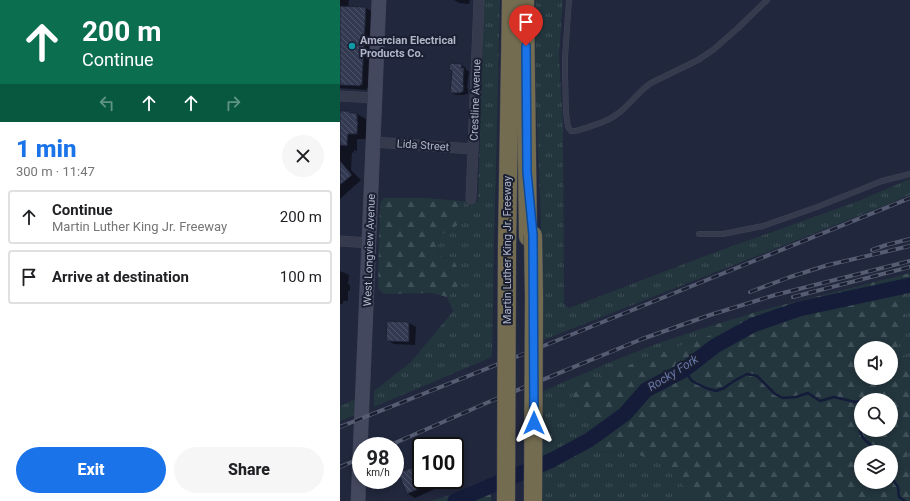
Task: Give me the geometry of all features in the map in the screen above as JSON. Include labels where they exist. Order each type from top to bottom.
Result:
[{"type":"highway","name":"Martin Luther King Jr. Freeway","points":[[506,501],[503,247],[507,202],[511,0]]},
{"type":"highway","name":"Martin Luther King Jr. Freeway","points":[[525,0],[527,172],[530,236],[527,501]]},
{"type":"highway","points":[[530,236],[534,298],[533,501]]},
{"type":"highway","points":[[499,501],[503,247]]},
{"type":"street","name":"West Longview Avenue","points":[[358,501],[379,0]]},
{"type":"street","name":"Crestline Avenue","points":[[471,199],[479,0]]},
{"type":"street","points":[[340,96],[375,98]]},
{"type":"street","name":"Lida Street","points":[[373,142],[473,149]]},
{"type":"street","points":[[340,241],[369,244]]},
{"type":"lane","points":[[569,0],[565,73],[566,113],[568,127],[571,131],[576,131],[602,122],[616,115],[651,83],[698,60],[713,50],[767,0]]},
{"type":"lane","points":[[699,234],[722,234],[764,226],[882,181],[910,174]]},
{"type":"green space","points":[[484,0],[500,0],[492,357],[374,407],[374,391],[411,362],[453,311],[447,297],[457,290],[453,259],[442,257],[437,251],[440,235],[464,211],[462,201],[478,202]]},
{"type":"green space","points":[[535,0],[563,0],[559,55],[563,124],[564,304],[569,308],[713,253],[856,202],[910,179],[910,195],[541,341],[541,223],[536,103]]},
{"type":"green space","points":[[383,198],[426,198],[462,201],[464,211],[458,225],[440,235],[437,251],[442,257],[453,259],[459,271],[457,290],[447,297],[432,293],[384,294],[378,288],[380,204]]},
{"type":"green space","points":[[910,273],[910,293],[906,294],[902,302],[906,318],[898,347],[900,354],[910,359],[910,430],[907,460],[910,479],[910,501],[691,501],[686,488],[660,462],[630,452],[591,451],[586,448],[583,442],[590,437],[593,433],[593,429],[590,419],[572,397],[578,385],[662,352],[711,335],[711,330],[707,327],[763,310]]},
{"type":"green space","points":[[910,293],[910,359],[900,354],[898,347],[906,318],[902,302],[906,294]]},
{"type":"green space","points":[[707,327],[711,330],[711,335],[662,352],[578,385],[572,397],[590,419],[592,424],[593,433],[583,442],[586,448],[591,451],[630,452],[660,462],[686,488],[691,501],[541,501],[541,392],[656,344]]},
{"type":"green space","points":[[360,397],[360,413],[340,421],[340,406]]},
{"type":"green space","points":[[910,430],[910,479],[907,460]]},
{"type":"green space","points":[[482,487],[491,490],[491,501],[431,501],[471,489]]},
{"type":"building","name":"Amercian Electrical Products Co.","points":[[340,6],[366,7],[362,85],[360,86],[340,85]]},
{"type":"building","points":[[450,63],[462,64],[461,68],[464,68],[464,85],[463,92],[461,93],[450,93],[452,70],[449,70]]},
{"type":"building","points":[[340,111],[357,113],[357,134],[348,134],[347,146],[340,145]]},
{"type":"building","points":[[340,161],[352,175],[340,185]]},
{"type":"building","points":[[387,321],[409,322],[409,342],[386,341]]},
{"type":"building","points":[[412,468],[412,489],[419,489],[407,494],[404,487],[404,471]]},
{"type":"waterway","name":"Rocky Fork","points":[[455,501],[552,460],[589,440],[625,414],[646,390],[684,370],[715,346],[753,325],[799,309],[910,285]]},
{"type":"waterway","points":[[684,370],[692,381],[716,391],[724,388],[747,374],[757,376],[775,394],[783,398],[796,397],[808,393],[820,401],[834,397],[854,402]]},
{"type":"waterway","points":[[862,437],[872,445]]},
{"type":"waterway","points":[[898,487],[899,497],[905,501]]},
{"type":"railway","points":[[340,427],[910,198]]},
{"type":"railway","points":[[872,250],[910,239]]},
{"type":"railway","points":[[750,292],[828,265],[910,246]]},
{"type":"railway","points":[[404,439],[491,401],[642,339],[710,315],[775,295],[910,261]]},
{"type":"railway","points":[[793,297],[910,267]]},
{"type":"railway","points":[[340,467],[352,462]]},
{"type":"place","name":"Amercian Electrical Products Co.","points":[[352,46]]},
{"type":"route","points":[[526,46],[527,172],[533,235],[534,423]]}]
